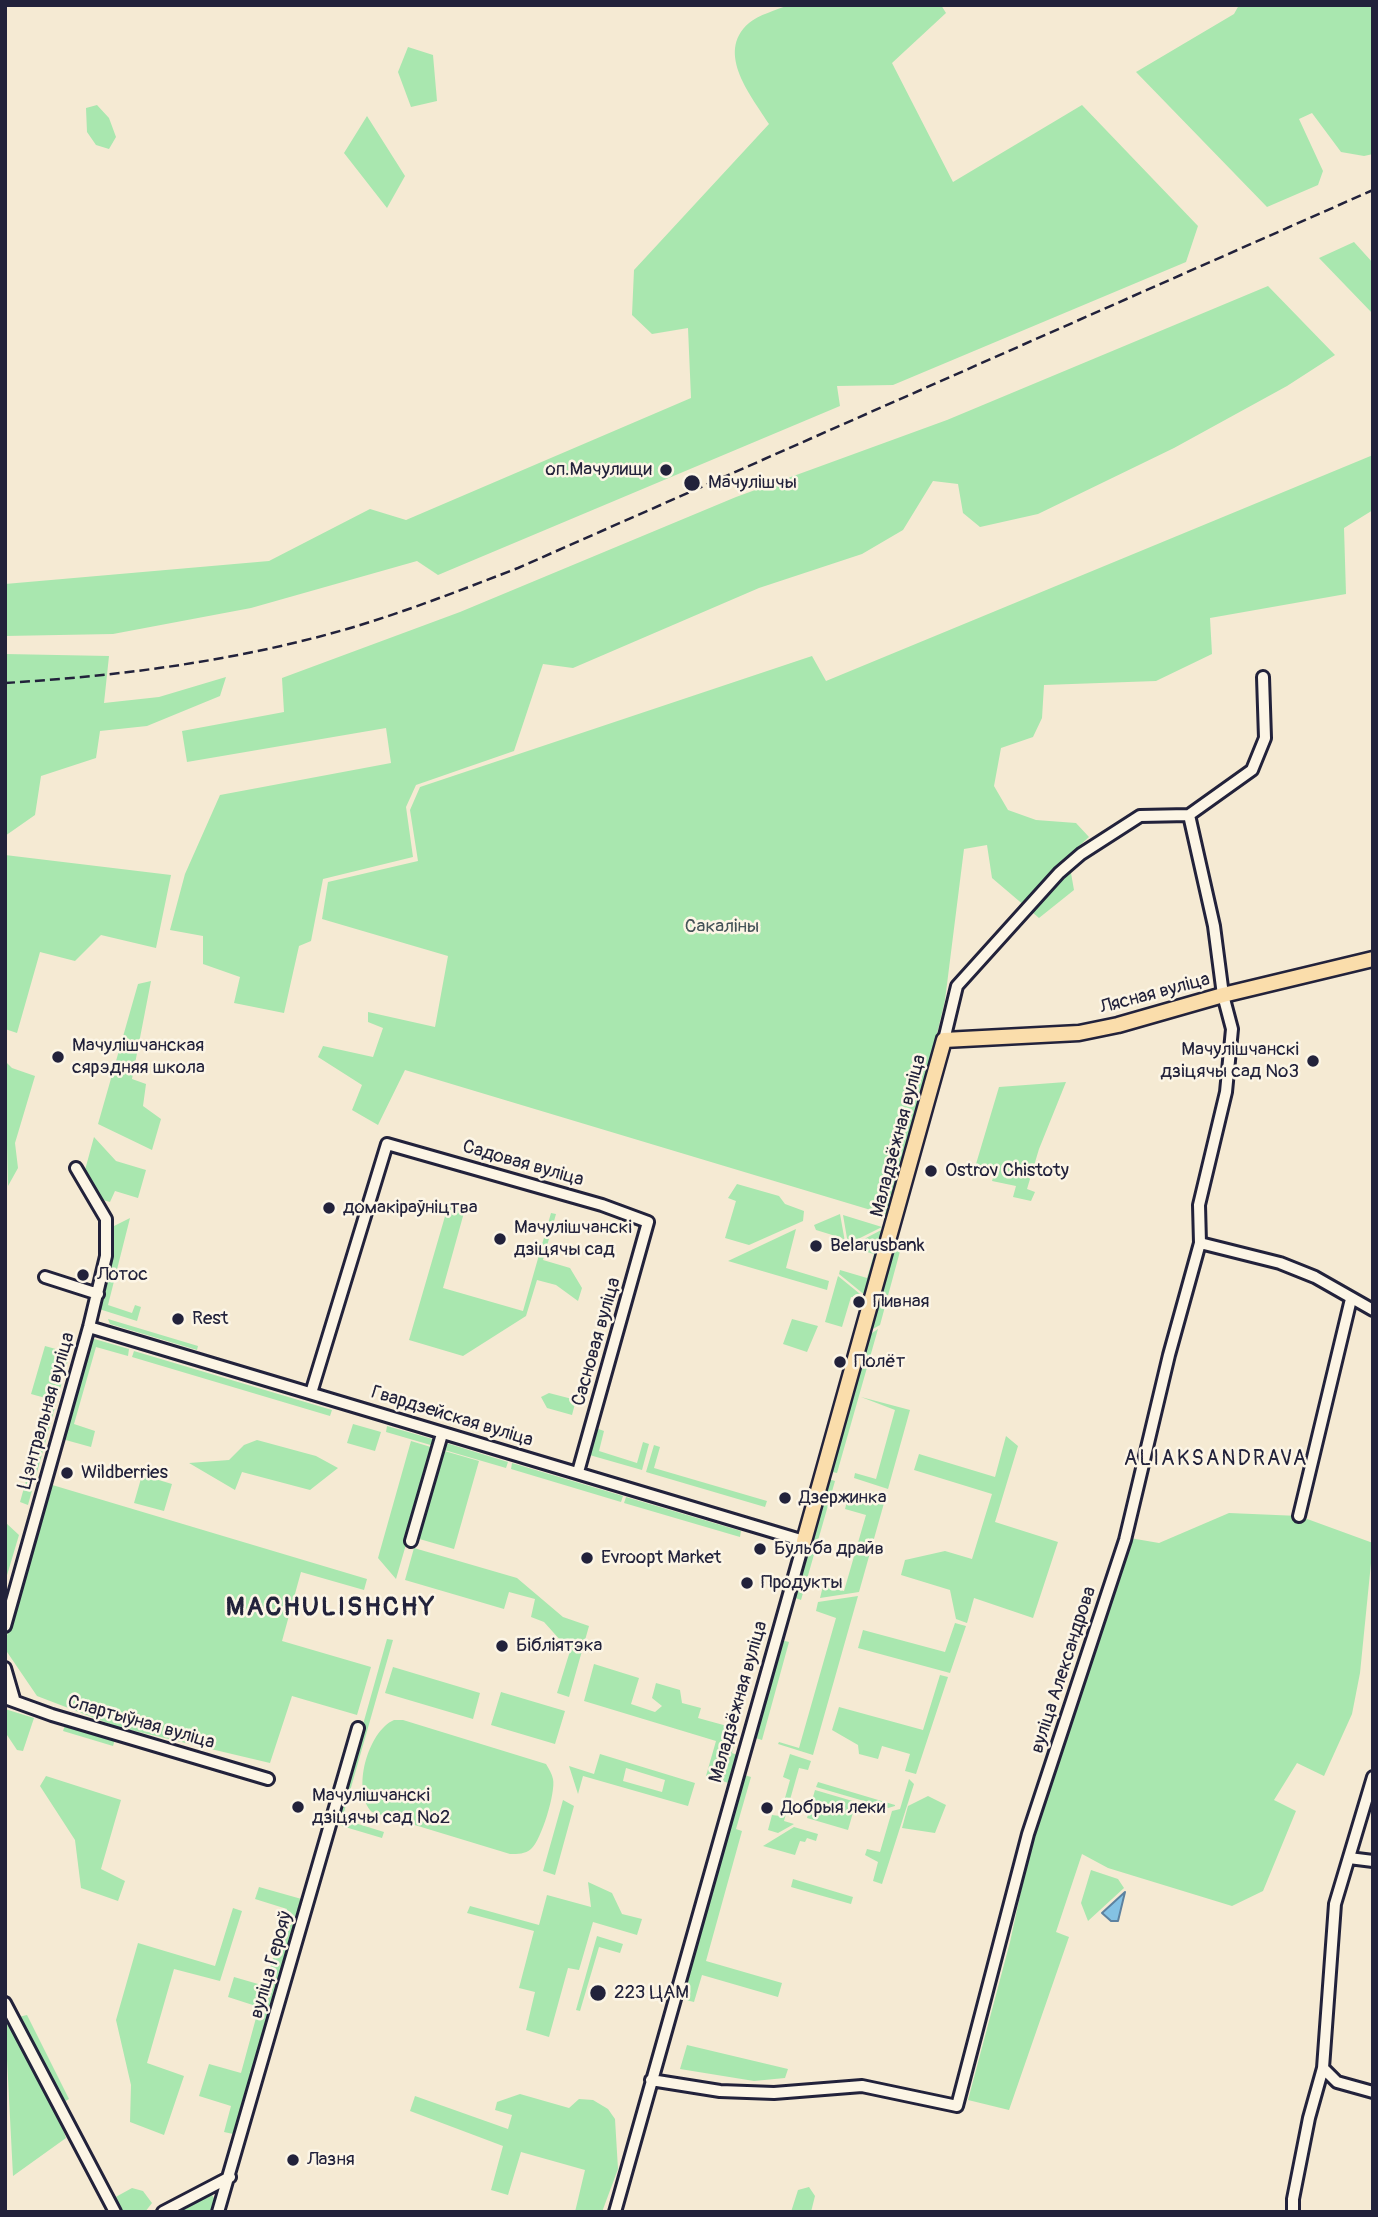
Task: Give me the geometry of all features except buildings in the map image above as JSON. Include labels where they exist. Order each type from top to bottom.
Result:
[{"type":"main road","name":"Лясная вуліца","points":[[944,1040],[1079,1033],[1373,959]]},
{"type":"main road","name":"Маладзёжная вуліца","points":[[804,1541],[944,1040]]},
{"type":"street","points":[[944,1040],[957,986],[1059,873],[1081,854],[1140,816],[1189,816],[1252,770],[1265,738],[1263,677]]},
{"type":"street","name":"вуліца Александрова","points":[[651,2080],[720,2091],[774,2093],[862,2086],[957,2106],[1028,1834],[1125,1540],[1169,1355],[1200,1243],[1199,1205],[1226,1092],[1232,1029],[1223,995],[1214,926],[1189,816]]},
{"type":"street","name":"Садовая вуліца","points":[[312,1392],[387,1144],[602,1205],[648,1222]]},
{"type":"street","name":"Цэнтральная вуліца","points":[[5,1626],[89,1327],[106,1256],[106,1219],[76,1168]]},
{"type":"street","name":"Сасновая вуліца","points":[[578,1472],[648,1222]]},
{"type":"street","points":[[1200,1243],[1280,1263],[1315,1277],[1373,1310]]},
{"type":"street","points":[[46,1277],[98,1294]]},
{"type":"street","points":[[1299,1516],[1351,1299]]},
{"type":"street","name":"Гвардзейская вуліца","points":[[89,1327],[804,1541]]},
{"type":"street","points":[[411,1541],[442,1434]]},
{"type":"street","name":"Маладзёжная вуліца","points":[[615,2212],[804,1541]]},
{"type":"street","points":[[5,1668],[10,1698]]},
{"type":"street","name":"Спартыўная вуліца","points":[[10,1698],[52,1715],[268,1779]]},
{"type":"street","name":"вуліца Герояў","points":[[218,2212],[358,1728]]},
{"type":"street","points":[[1293,2212],[1293,2199],[1309,2118],[1323,2068],[1335,1904],[1373,1777]]},
{"type":"street","points":[[1349,1858],[1373,1861]]},
{"type":"street","points":[[5,2003],[75,2142],[115,2212]]},
{"type":"street","points":[[1323,2068],[1337,2082],[1373,2092]]},
{"type":"street","points":[[163,2212],[230,2177]]},
{"type":"green space","points":[[788,5],[941,5],[946,13],[892,63],[953,182],[1082,105],[1198,226],[1186,262],[893,385],[837,386],[840,406],[438,575],[417,561],[251,608],[113,634],[5,636],[5,584],[269,561],[370,509],[406,520],[691,398],[688,328],[652,334],[632,315],[634,270],[769,124],[746,89],[736,61],[735,48],[739,35],[749,23]]},
{"type":"green space","points":[[1239,5],[1373,5],[1373,154],[1364,156],[1341,152],[1312,113],[1299,119],[1323,171],[1318,185],[1267,207],[1136,72],[1234,14]]},
{"type":"green space","points":[[408,47],[433,55],[437,101],[411,107],[398,72]]},
{"type":"green space","points":[[97,105],[109,118],[116,137],[109,149],[96,145],[87,132],[86,108]]},
{"type":"green space","points":[[367,116],[405,176],[387,208],[344,153]]},
{"type":"green space","points":[[1354,242],[1373,263],[1373,314],[1319,258]]},
{"type":"green space","points":[[1268,286],[1335,355],[1287,386],[1174,448],[1038,514],[980,527],[963,513],[958,484],[933,481],[903,530],[862,554],[759,588],[573,668],[543,664],[514,751],[416,785],[406,807],[413,857],[323,879],[311,941],[299,946],[284,1013],[234,1003],[240,977],[203,964],[203,936],[170,930],[185,874],[220,795],[391,763],[386,728],[187,762],[182,731],[284,712],[282,678],[460,612],[736,497],[947,420]]},
{"type":"green space","name":"Сакаліны","points":[[1373,455],[1373,510],[1344,528],[1346,594],[1210,618],[1212,654],[1156,681],[1044,685],[1042,718],[1033,737],[1001,748],[994,786],[1008,810],[1036,820],[1076,823],[1089,837],[1068,856],[1074,890],[1039,918],[992,878],[987,845],[964,849],[945,1000],[894,1217],[405,1070],[378,1125],[352,1110],[362,1085],[318,1057],[323,1046],[373,1057],[383,1028],[368,1022],[368,1012],[435,1027],[448,956],[322,919],[328,882],[418,861],[410,810],[420,787],[812,656],[826,681]]},
{"type":"green space","points":[[5,654],[109,656],[104,703],[159,697],[226,677],[220,696],[147,726],[100,731],[96,758],[41,776],[35,815],[5,836]]},
{"type":"green space","points":[[5,855],[171,875],[156,948],[101,935],[75,961],[40,952],[17,1033],[5,1029]]},
{"type":"green space","points":[[151,981],[132,1079],[146,1084],[143,1106],[161,1119],[152,1150],[98,1124],[138,984]]},
{"type":"green space","points":[[5,1061],[12,1068],[35,1076],[15,1143],[18,1168],[8,1186]]},
{"type":"green space","points":[[1066,1082],[1039,1149],[1027,1189],[1035,1192],[1031,1201],[1013,1197],[1016,1186],[992,1181],[995,1171],[976,1164],[999,1087]]},
{"type":"green space","points":[[94,1137],[116,1161],[146,1170],[138,1198],[115,1191],[110,1202],[103,1200],[85,1170]]},
{"type":"green space","points":[[737,1184],[779,1196],[785,1204],[804,1211],[803,1221],[749,1245],[725,1238],[736,1201],[728,1198]]},
{"type":"green space","points":[[448,1206],[465,1209],[443,1288],[523,1311],[551,1213],[556,1214],[543,1260],[570,1268],[582,1288],[578,1301],[556,1285],[537,1280],[526,1316],[463,1356],[409,1340]]},
{"type":"green space","points":[[840,1214],[845,1242],[842,1238],[816,1230],[814,1225]]},
{"type":"green space","points":[[843,1215],[882,1227],[848,1244]]},
{"type":"green space","points":[[130,1218],[108,1305],[132,1313],[135,1305],[141,1307],[137,1321],[99,1309],[111,1254],[112,1227]]},
{"type":"green space","points":[[885,1228],[866,1296],[839,1274],[840,1270],[867,1278],[874,1254],[849,1247]]},
{"type":"green space","points":[[796,1229],[786,1268],[829,1281],[827,1290],[728,1261]]},
{"type":"green space","points":[[893,1242],[902,1244],[880,1325],[867,1332]]},
{"type":"green space","points":[[838,1276],[865,1298],[851,1297],[842,1327],[825,1322]]},
{"type":"green space","points":[[108,1319],[198,1346],[197,1350],[110,1324]]},
{"type":"green space","points":[[792,1319],[818,1326],[807,1352],[783,1344]]},
{"type":"green space","points":[[878,1329],[837,1473],[828,1471],[866,1337]]},
{"type":"green space","points":[[91,1338],[129,1349],[128,1356],[96,1347],[74,1424],[95,1431],[91,1447],[62,1439]]},
{"type":"green space","points":[[140,1345],[384,1417],[383,1422],[135,1348]]},
{"type":"green space","points":[[45,1346],[70,1353],[28,1505],[20,1502],[49,1399],[31,1394]]},
{"type":"green space","points":[[134,1351],[332,1410],[330,1416],[132,1357]]},
{"type":"green space","points":[[549,1393],[576,1400],[572,1415],[547,1408],[541,1397]]},
{"type":"green space","points":[[861,1397],[910,1410],[888,1489],[854,1478],[855,1473],[876,1479],[895,1410]]},
{"type":"green space","points":[[353,1424],[381,1432],[375,1451],[347,1443]]},
{"type":"green space","points":[[387,1426],[436,1440],[434,1446],[386,1432]]},
{"type":"green space","points":[[593,1427],[604,1431],[599,1451],[637,1463],[643,1442],[649,1444],[642,1470],[586,1454]]},
{"type":"green space","points":[[1006,1436],[1018,1446],[995,1522],[1058,1542],[1033,1618],[974,1598],[967,1623],[956,1619],[950,1590],[901,1575],[905,1560],[945,1551],[972,1559],[992,1494],[914,1470],[919,1454],[995,1477]]},
{"type":"green space","points":[[257,1440],[316,1456],[338,1468],[310,1490],[242,1472],[235,1490],[189,1463],[229,1460],[244,1445]]},
{"type":"green space","points":[[411,1441],[434,1448],[396,1579],[378,1558]]},
{"type":"green space","points":[[443,1442],[508,1462],[506,1468],[441,1449]]},
{"type":"green space","points":[[654,1445],[660,1447],[654,1468],[767,1501],[765,1507],[646,1472]]},
{"type":"green space","points":[[441,1450],[479,1461],[454,1549],[416,1538]]},
{"type":"green space","points":[[512,1463],[623,1496],[621,1502],[511,1469]]},
{"type":"green space","points":[[142,1475],[172,1484],[164,1511],[134,1503]]},
{"type":"green space","points":[[825,1478],[835,1481],[801,1600],[792,1597]]},
{"type":"green space","points":[[49,1484],[367,1579],[364,1590],[301,1572],[282,1641],[371,1667],[357,1715],[292,1696],[270,1763],[118,1727],[37,1696],[5,1649],[5,1643]]},
{"type":"green space","points":[[872,1492],[886,1496],[859,1592],[820,1598],[823,1586],[844,1591],[866,1515],[845,1509],[849,1494],[869,1500]]},
{"type":"green space","points":[[626,1497],[741,1531],[740,1537],[624,1503]]},
{"type":"green space","points":[[1229,1513],[1299,1516],[1373,1543],[1360,1673],[1352,1714],[1324,1776],[1297,1763],[1274,1800],[1296,1811],[1263,1891],[1232,1906],[1108,1868],[1082,1854],[1056,1932],[1069,1937],[1009,2110],[968,2100],[1010,1942],[1034,1831],[1098,1646],[1130,1538],[1159,1543]]},
{"type":"green space","points":[[5,1522],[19,1535],[5,1582]]},
{"type":"green space","points":[[414,1548],[517,1578],[563,1617],[589,1626],[569,1697],[557,1693],[570,1651],[544,1622],[531,1617],[535,1599],[509,1592],[504,1609],[405,1580]]},
{"type":"green space","points":[[858,1596],[813,1755],[778,1744],[779,1742],[799,1748],[836,1618],[816,1611],[818,1602]]},
{"type":"green space","points":[[955,1623],[966,1626],[950,1673],[858,1648],[863,1630],[945,1652]]},
{"type":"green space","points":[[387,1639],[393,1640],[342,1819],[384,1832],[382,1838],[335,1824]]},
{"type":"green space","points":[[781,1640],[789,1642],[762,1740],[752,1737]]},
{"type":"green space","points":[[594,1664],[639,1678],[631,1704],[655,1712],[662,1706],[652,1698],[656,1683],[680,1690],[682,1703],[701,1708],[698,1718],[738,1729],[732,1753],[740,1756],[732,1784],[706,1776],[716,1741],[584,1701]]},
{"type":"green space","points":[[393,1667],[480,1693],[473,1719],[385,1693]]},
{"type":"green space","points":[[940,1675],[948,1677],[916,1774],[905,1771],[910,1754],[882,1746],[878,1759],[859,1754],[858,1745],[832,1730],[839,1707],[923,1730]]},
{"type":"green space","points":[[501,1692],[565,1711],[555,1744],[491,1725]]},
{"type":"green space","points":[[5,1709],[34,1718],[23,1751],[17,1750],[5,1732]]},
{"type":"green space","points":[[394,1720],[403,1720],[546,1764],[553,1779],[552,1794],[543,1827],[531,1849],[524,1853],[510,1854],[372,1812],[363,1790],[365,1762],[377,1736]]},
{"type":"green space","points":[[66,1722],[116,1736],[113,1746],[63,1731]]},
{"type":"green space","points":[[600,1754],[695,1783],[688,1806],[583,1776],[578,1794],[569,1766],[594,1774]],"holes":[[[626,1768],[665,1780],[662,1792],[623,1781]]]},
{"type":"green space","points":[[790,1754],[811,1761],[808,1770],[799,1768],[784,1821],[794,1824],[778,1833],[768,1830],[772,1815],[780,1816],[790,1780],[783,1777]]},
{"type":"green space","points":[[741,1774],[751,1777],[736,1829],[742,1831],[706,1961],[782,1983],[778,1997],[702,1975],[694,2002],[678,1998]]},
{"type":"green space","points":[[46,1776],[121,1800],[101,1869],[125,1881],[118,1901],[81,1888],[75,1840],[40,1786]]},
{"type":"green space","points":[[909,1779],[914,1784],[882,1884],[873,1881],[878,1862],[865,1855],[867,1849],[880,1852],[892,1811],[900,1809]]},
{"type":"green space","points":[[818,1782],[895,1806],[888,1808],[816,1787]]},
{"type":"green space","points":[[815,1790],[856,1802],[848,1830],[807,1818]]},
{"type":"green space","points":[[928,1796],[946,1805],[935,1833],[902,1828],[908,1806]]},
{"type":"green space","points":[[563,1800],[574,1806],[555,1875],[543,1871]]},
{"type":"green space","points":[[794,1827],[818,1834],[816,1841],[807,1838],[805,1842],[800,1841],[795,1855],[763,1846]]},
{"type":"green space","points":[[1091,1870],[1118,1879],[1124,1888],[1088,1921],[1081,1903]]},
{"type":"green space","points":[[793,1879],[853,1897],[851,1904],[791,1887]]},
{"type":"green space","points":[[588,1882],[612,1893],[622,1914],[642,1919],[637,1935],[593,1922],[579,1970],[568,1968],[549,2037],[526,2030],[535,1992],[519,1988],[534,1931],[467,1913],[470,1906],[539,1925],[547,1895],[591,1907]]},
{"type":"green space","points":[[259,1887],[305,1900],[238,2135],[224,2132],[231,2106],[199,2096],[209,2064],[241,2073],[259,2007],[228,1997],[234,1977],[265,1986],[287,1909],[255,1899]]},
{"type":"green space","points":[[233,1908],[242,1911],[220,1981],[174,1969],[147,2063],[184,2076],[164,2135],[130,2122],[131,2085],[116,2020],[138,1943],[215,1966]]},
{"type":"green space","points":[[597,1936],[623,1944],[620,1953],[599,1947],[580,2011],[576,2010]]},
{"type":"green space","points":[[27,2015],[69,2099],[55,2107],[66,2138],[13,2176],[5,2020]]},
{"type":"green space","points":[[687,2045],[788,2069],[785,2078],[754,2081],[680,2069]]},
{"type":"green space","points":[[520,2094],[569,2108],[579,2099],[593,2100],[608,2109],[615,2119],[618,2169],[602,2212],[575,2212],[585,2170],[521,2152],[508,2195],[491,2190],[503,2146],[410,2111],[415,2096],[508,2129],[512,2115],[495,2110],[497,2102]]},
{"type":"green space","points":[[809,2187],[815,2196],[811,2212],[791,2212],[798,2190]]},
{"type":"green space","points":[[132,2188],[143,2191],[152,2203],[145,2212],[106,2212],[103,2204]]},
{"type":"green space","points":[[211,2193],[217,2204],[215,2212],[177,2212]]},
{"type":"water","points":[[1125,1892],[1118,1921],[1111,1921],[1102,1913]]},
{"type":"railway","points":[[5,683],[134,671],[263,650],[347,629],[433,600],[518,568],[1373,190]]},
{"type":"place","name":"оп.Мачулищи","points":[[666,470]]},
{"type":"place","name":"Мачулішчы","points":[[692,483]]},
{"type":"place","name":"Мачулішчанская сярэдняя школа","points":[[58,1057]]},
{"type":"place","name":"Мачулішчанскі дзіцячы сад №3","points":[[1313,1061]]},
{"type":"place","name":"Ostrov Chistoty","points":[[931,1171]]},
{"type":"place","name":"домакіраўніцтва","points":[[329,1208]]},
{"type":"place","name":"Мачулішчанскі дзіцячы сад","points":[[500,1239]]},
{"type":"place","name":"Belarusbank","points":[[816,1246]]},
{"type":"place","name":"Лотос","points":[[83,1275]]},
{"type":"place","name":"Пивная","points":[[859,1302]]},
{"type":"place","name":"Rest","points":[[178,1319]]},
{"type":"place","name":"Полёт","points":[[840,1362]]},
{"type":"place","name":"Wildberries","points":[[67,1473]]},
{"type":"place","name":"Дзержинка","points":[[785,1498]]},
{"type":"place","name":"Бульба драйв","points":[[760,1549]]},
{"type":"place","name":"Evroopt Market","points":[[587,1558]]},
{"type":"place","name":"Продукты","points":[[747,1583]]},
{"type":"place","name":"Бібліятэка","points":[[502,1646]]},
{"type":"place","name":"Мачулішчанскі дзіцячы сад №2","points":[[298,1807]]},
{"type":"place","name":"Добрыя леки","points":[[767,1808]]},
{"type":"place","name":"223 ЦAM","points":[[598,1993]]},
{"type":"place","name":"Лазня","points":[[293,2160]]},
{"type":"district","name":"ALIAKSANDRAVA","points":[[1216,1460]]},
{"type":"district","name":"MACHULISHCHY","points":[[331,1608]]}]
